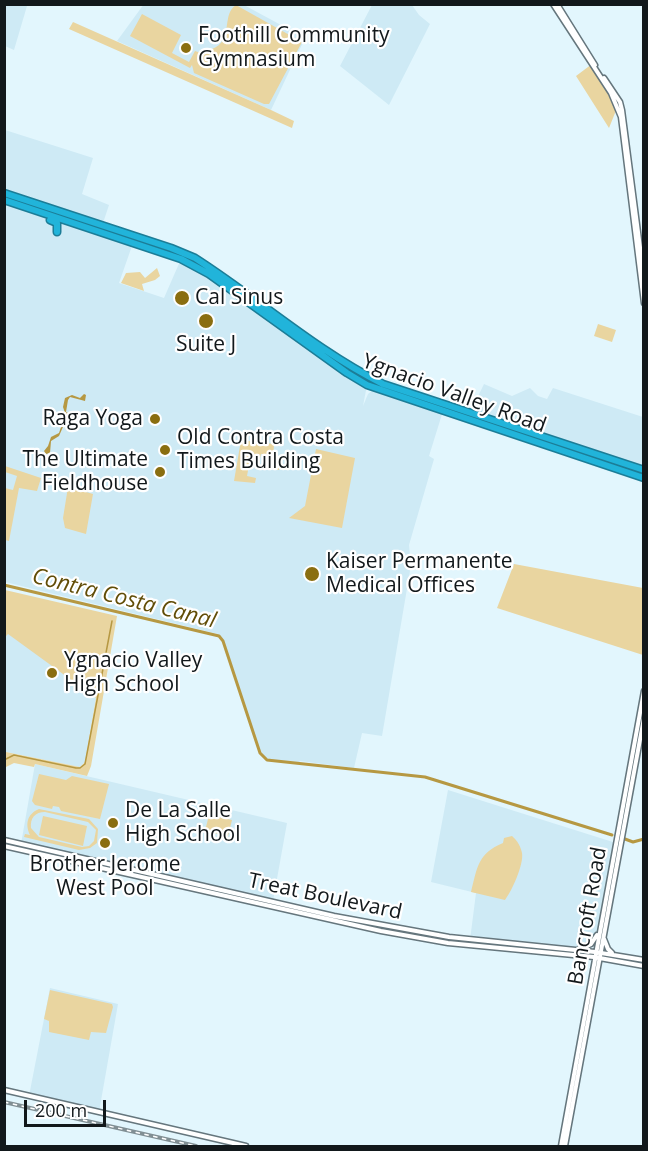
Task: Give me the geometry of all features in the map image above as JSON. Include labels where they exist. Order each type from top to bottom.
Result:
[{"type":"highway","name":"Ygnacio Valley Road","points":[[4,193],[195,258],[332,355],[383,384],[643,476]]},
{"type":"highway","name":"Ygnacio Valley Road","points":[[4,200],[181,259],[195,266],[347,374],[367,385],[643,476]]},
{"type":"highway","points":[[38,211],[43,217],[57,222],[57,232],[61,224],[68,221]]},
{"type":"main road","points":[[555,4],[620,102],[644,278]]},
{"type":"main road","points":[[555,4],[611,93],[621,117],[644,303]]},
{"type":"main road","name":"Bancroft Road","points":[[597,958],[595,952],[644,691]]},
{"type":"main road","name":"Bancroft Road","points":[[563,1146],[644,718]]},
{"type":"main road","points":[[620,813],[623,815],[624,823]]},
{"type":"main road","name":"Treat Boulevard","points":[[4,840],[334,916],[453,938],[601,952],[644,960]]},
{"type":"main road","name":"Treat Boulevard","points":[[4,846],[381,932],[448,943],[597,958],[644,966]]},
{"type":"main road","points":[[575,950],[591,944],[599,932]]},
{"type":"main road","points":[[603,939],[608,949],[615,955]]},
{"type":"main road","points":[[4,1090],[246,1146]]},
{"type":"shaded area","points":[[144,4],[244,5],[305,38],[271,110],[117,41]]},
{"type":"shaded area","points":[[4,5],[27,6],[14,50],[5,46]]},
{"type":"shaded area","points":[[236,5],[302,42],[269,104],[264,104],[194,73],[192,65],[190,68],[130,36],[142,14],[181,35],[172,53],[189,62],[195,51],[209,50],[219,45],[225,34],[229,15]]},
{"type":"shaded area","points":[[372,5],[412,5],[430,24],[389,105],[340,66]]},
{"type":"shaded area","points":[[73,22],[294,121],[292,128],[69,29]]},
{"type":"shaded area","points":[[592,64],[617,108],[609,128],[576,76]]},
{"type":"shaded area","points":[[5,130],[93,158],[82,194],[109,205],[102,226],[5,193]]},
{"type":"shaded area","points":[[5,200],[133,243],[119,283],[164,298],[181,259],[195,266],[367,385],[363,406],[368,394],[375,388],[443,411],[429,456],[434,459],[409,545],[411,565],[382,736],[362,733],[354,768],[300,761],[299,763],[270,760],[264,757],[260,753],[223,639],[218,634],[5,582]]},
{"type":"shaded area","points":[[157,268],[160,276],[142,284],[144,291],[121,283],[126,273],[140,272],[145,278]]},
{"type":"shaded area","points":[[598,324],[616,330],[612,342],[594,336]]},
{"type":"shaded area","points":[[484,384],[512,396],[530,388],[538,396],[547,399],[553,388],[643,417],[643,470],[470,413]]},
{"type":"shaded area","points":[[72,395],[80,398],[86,395],[85,401],[70,397],[68,400],[66,412],[74,416],[74,419],[66,420],[59,436],[51,441],[50,453],[46,454],[44,451],[51,437],[59,433],[62,424],[45,417],[63,422],[66,416],[63,407],[65,398]]},
{"type":"shaded area","points":[[241,440],[274,444],[273,461],[280,464],[279,470],[270,468],[271,456],[261,454],[258,466],[249,465],[247,476],[256,478],[255,483],[234,481]]},
{"type":"shaded area","points":[[316,449],[355,458],[342,528],[289,518],[305,506]]},
{"type":"shaded area","points":[[5,466],[41,478],[37,491],[19,488],[9,541],[5,540],[5,488],[13,490],[17,476],[5,472]]},
{"type":"shaded area","points":[[68,487],[93,494],[86,534],[65,528],[63,518]]},
{"type":"shaded area","points":[[514,564],[643,588],[643,655],[497,608]]},
{"type":"shaded area","name":"Ygnacio Valley High School","points":[[5,590],[96,698],[85,762],[80,767],[6,752],[5,756]]},
{"type":"shaded area","points":[[5,590],[117,616],[91,766],[87,776],[35,764],[34,767],[14,763],[6,767],[5,771],[6,752],[80,767],[85,762],[96,698],[8,634],[5,637]]},
{"type":"shaded area","name":"De La Salle High School","points":[[35,764],[287,823],[273,901],[21,844]]},
{"type":"shaded area","points":[[39,774],[66,780],[72,776],[109,784],[100,819],[61,811],[59,807],[53,806],[52,809],[35,805],[32,801]]},
{"type":"shaded area","points":[[448,790],[616,843],[599,932],[593,942],[575,950],[470,940],[476,893],[431,882]]},
{"type":"shaded area","points":[[39,809],[89,819],[98,829],[97,843],[90,848],[79,850],[24,837],[25,834],[30,835],[28,820]],"holes":[[[41,812],[88,822],[96,830],[94,841],[89,846],[82,847],[39,837],[31,828],[34,816]]]},
{"type":"shaded area","points":[[209,815],[232,820],[228,836],[205,831]]},
{"type":"shaded area","points":[[43,816],[87,826],[83,846],[39,835]]},
{"type":"shaded area","points":[[512,836],[520,846],[522,858],[517,877],[505,900],[471,892],[483,857],[503,843],[504,838]]},
{"type":"shaded area","points":[[50,988],[118,1004],[99,1112],[29,1096]]},
{"type":"shaded area","points":[[50,990],[112,1004],[106,1033],[91,1032],[89,1040],[49,1032],[49,1021],[44,1019]]},
{"type":"waterway","name":"Contra Costa Canal","points":[[4,585],[219,636],[223,641],[260,753],[267,760],[425,777],[612,835]]},
{"type":"waterway","points":[[4,760],[14,755],[76,768],[85,764],[112,621]]},
{"type":"waterway","name":"Contra Costa Canal","points":[[625,839],[633,842],[644,839]]},
{"type":"railway","points":[[4,1102],[196,1146]]},
{"type":"place","name":"Foothill Community Gymnasium","points":[[186,48]]},
{"type":"place","name":"Cal Sinus","points":[[182,298]]},
{"type":"place","name":"Suite J","points":[[206,321]]},
{"type":"place","name":"Raga Yoga","points":[[155,419]]},
{"type":"place","name":"Old Contra Costa Times Building","points":[[165,450]]},
{"type":"place","name":"The Ultimate Fieldhouse","points":[[160,472]]},
{"type":"place","name":"Kaiser Permanente Medical Offices","points":[[312,574]]},
{"type":"place","name":"Ygnacio Valley High School","points":[[52,673]]},
{"type":"place","name":"De La Salle High School","points":[[113,823]]},
{"type":"place","name":"Brother Jerome West Pool","points":[[105,843]]}]
